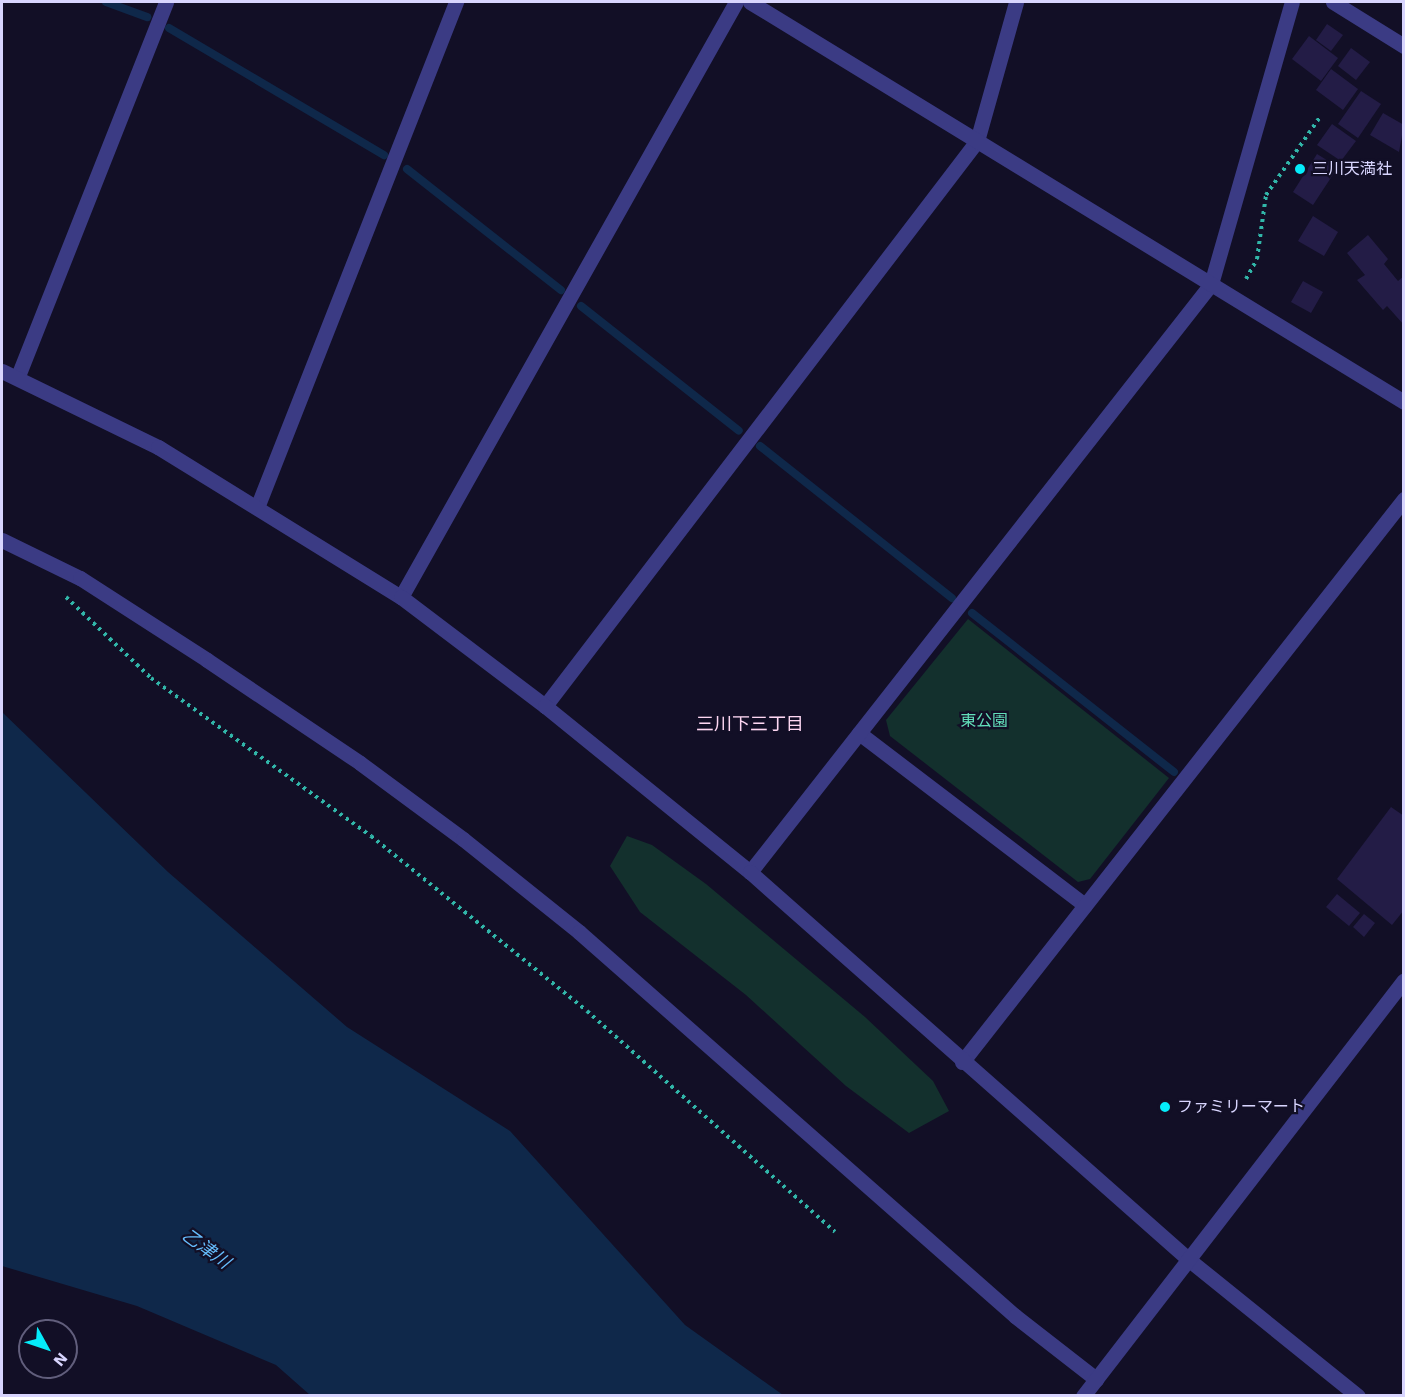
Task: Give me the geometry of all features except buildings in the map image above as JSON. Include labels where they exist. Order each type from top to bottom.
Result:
[{"type":"street","points":[[18,376],[166,2]]},
{"type":"street","points":[[258,505],[456,2]]},
{"type":"street","points":[[401,597],[736,2]]},
{"type":"street","points":[[750,2],[1404,402]]},
{"type":"street","points":[[545,706],[977,141],[1016,2]]},
{"type":"street","points":[[750,872],[1211,284],[1292,2]]},
{"type":"street","points":[[1333,2],[1404,46]]},
{"type":"street","points":[[2,371],[18,376],[158,447],[258,505],[401,597],[545,706],[750,872],[962,1062],[1188,1259],[1358,1395]]},
{"type":"street","points":[[962,1062],[1404,499]]},
{"type":"street","points":[[2,540],[80,578],[207,660],[360,763],[463,840],[579,932],[1015,1316],[1095,1379]]},
{"type":"street","points":[[859,733],[1085,905]]},
{"type":"street","points":[[1083,1395],[1404,980]]},
{"type":"path","points":[[1246,279],[1257,259],[1266,195],[1320,117]]},
{"type":"path","points":[[59,589],[152,678],[371,836],[587,1011],[835,1232]]},
{"type":"green space","name":"東公園","points":[[968,619],[1169,778],[1090,879],[1078,882],[890,736],[886,720]]},
{"type":"green space","points":[[627,836],[652,845],[706,884],[865,1017],[933,1081],[949,1111],[909,1133],[846,1086],[746,995],[640,912],[610,866]]},
{"type":"water","name":"乙津川","points":[[2,712],[168,872],[347,1027],[510,1131],[685,1325],[783,1395],[310,1395],[276,1365],[137,1306],[2,1266]]},
{"type":"waterway","points":[[106,2],[147,17]]},
{"type":"waterway","points":[[169,28],[384,155]]},
{"type":"waterway","points":[[407,169],[561,290]]},
{"type":"waterway","points":[[581,306],[739,431]]},
{"type":"waterway","points":[[760,446],[952,598]]},
{"type":"waterway","points":[[972,613],[1174,772]]},
{"type":"place","name":"三川天満社","points":[[1300,169]]},
{"type":"place","name":"ファミリーマート","points":[[1165,1107]]},
{"type":"district","name":"三川下三丁目","points":[[750,724]]}]
